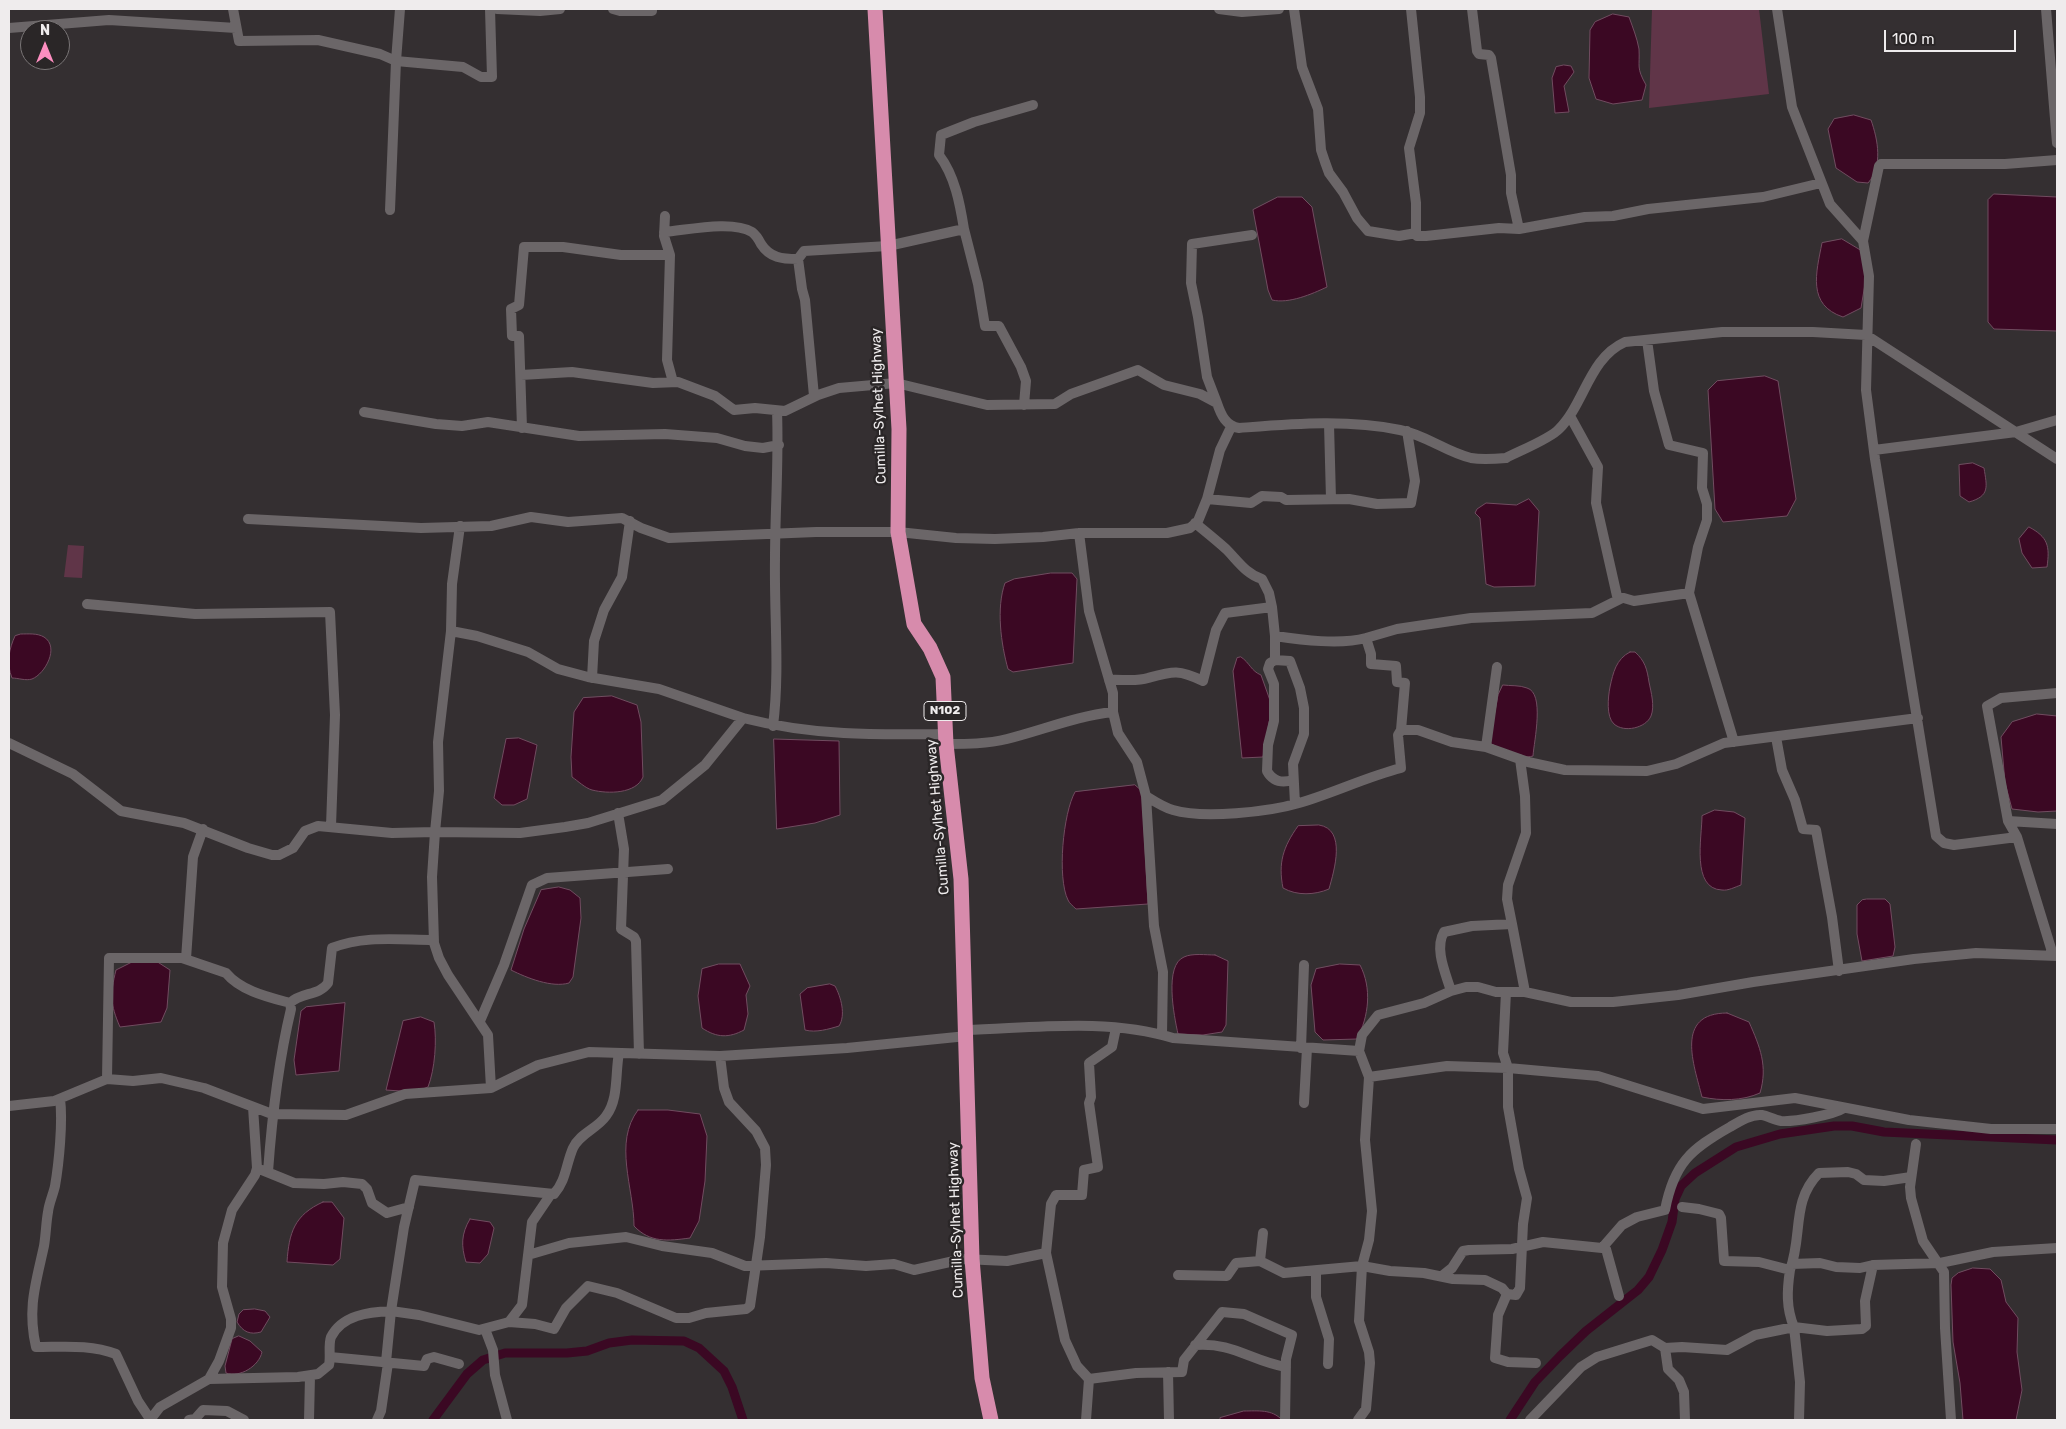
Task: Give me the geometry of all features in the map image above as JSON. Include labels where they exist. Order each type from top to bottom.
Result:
[{"type":"highway","name":"Cumilla-Sylhet Highway","points":[[875,9],[899,429],[898,532],[914,624],[930,648],[943,677],[946,739],[962,879],[972,1259],[982,1378],[991,1420]]},
{"type":"street","points":[[233,9],[239,41],[318,40],[380,54],[396,60],[463,67],[481,77],[492,77],[490,9]]},
{"type":"street","points":[[390,210],[400,9]]},
{"type":"street","points":[[497,9],[540,11],[560,9]]},
{"type":"street","points":[[613,9],[652,11],[652,9]]},
{"type":"street","points":[[1219,9],[1242,12],[1279,9]]},
{"type":"street","points":[[1294,9],[1302,67],[1318,110],[1321,150],[1329,173],[1368,231],[1399,236],[1416,233],[1417,236],[1426,236],[1499,228],[1519,229],[1585,217],[1613,216],[1648,209],[1762,197],[1812,187],[1821,183]]},
{"type":"street","points":[[1410,9],[1420,97],[1420,113],[1410,148],[1416,202],[1416,233]]},
{"type":"street","points":[[1472,9],[1477,51],[1479,54],[1489,55],[1491,58],[1511,174],[1511,192],[1519,229]]},
{"type":"street","points":[[1777,9],[1792,107],[1830,204],[1863,241]]},
{"type":"street","points":[[2046,9],[2057,143]]},
{"type":"street","points":[[9,28],[109,20],[236,28]]},
{"type":"street","points":[[1024,405],[1026,381],[1022,368],[999,326],[985,326],[978,284],[964,229],[960,204],[946,165],[939,155],[941,135],[961,126],[1033,105]]},
{"type":"street","points":[[2017,837],[1954,846],[1944,843],[1936,836],[1866,390],[1869,276],[1863,241],[1881,164],[2005,164],[2057,160]]},
{"type":"street","points":[[664,216],[664,232],[670,255],[667,352],[673,382]]},
{"type":"street","points":[[664,232],[715,226],[737,227],[754,233],[766,252],[775,258],[798,259]]},
{"type":"street","points":[[814,396],[806,300],[802,289],[798,259],[804,250],[888,246],[964,229]]},
{"type":"street","points":[[1252,235],[1192,244],[1191,283],[1207,377],[1220,414],[1231,427],[1240,428],[1309,422],[1390,428],[1407,431],[1433,440],[1462,455],[1474,458],[1506,458],[1558,430],[1570,416],[1604,357],[1625,342],[1722,332],[1813,332],[1866,335],[2057,459]]},
{"type":"street","points":[[522,428],[520,342],[519,336],[512,336],[511,310],[519,305],[524,247],[563,247],[621,255],[670,255]]},
{"type":"street","points":[[1647,340],[1654,391],[1669,445],[1703,453],[1702,488],[1707,504],[1707,520],[1698,547],[1689,593],[1734,742]]},
{"type":"street","points":[[521,375],[572,372],[652,383],[673,382],[715,396],[734,410],[756,408],[785,411],[814,396],[839,388],[896,383],[987,405],[1055,404],[1071,394],[1138,370],[1164,385],[1200,394],[1217,402]]},
{"type":"street","points":[[773,726],[778,677],[775,632],[779,445],[777,411]]},
{"type":"street","points":[[364,412],[436,424],[462,426],[488,422],[579,436],[654,434],[718,438],[745,446],[763,448],[779,445]]},
{"type":"street","points":[[1570,416],[1598,468],[1596,503],[1617,596],[1634,601],[1689,593]]},
{"type":"street","points":[[1874,450],[2016,432],[2057,420]]},
{"type":"street","points":[[1329,424],[1331,499]]},
{"type":"street","points":[[248,520],[421,528],[490,526],[531,517],[568,522],[622,518],[641,528],[669,538],[776,533],[898,532],[956,538],[995,539],[1043,538],[1079,533],[1167,533],[1190,528],[1195,524],[1207,499],[1220,450],[1231,427]]},
{"type":"street","points":[[1207,499],[1251,502],[1262,496],[1281,497],[1286,500],[1349,499],[1377,504],[1412,503],[1414,472],[1407,431]]},
{"type":"street","points":[[592,678],[594,642],[604,610],[622,577],[630,521]]},
{"type":"street","points":[[1195,524],[1227,551],[1241,567],[1262,580],[1269,593],[1272,607],[1275,660]]},
{"type":"street","points":[[460,526],[452,584],[451,631],[438,742],[439,790],[432,877],[434,940],[444,967],[488,1036],[490,1088]]},
{"type":"street","points":[[1079,533],[1089,611],[1113,693],[1112,712],[1118,733],[1137,762],[1146,796],[1154,926],[1163,972],[1162,1035]]},
{"type":"street","points":[[1275,636],[1296,640],[1351,641],[1397,629],[1471,618],[1592,613],[1622,598]]},
{"type":"street","points":[[86,604],[195,614],[330,612],[335,715],[331,826]]},
{"type":"street","points":[[1109,680],[1148,678],[1157,674],[1182,672],[1204,681],[1216,630],[1225,613],[1272,607]]},
{"type":"street","points":[[451,631],[500,642],[528,652],[558,669],[592,678],[659,690],[773,726],[867,736],[946,739],[980,744],[1006,739],[1087,716],[1112,712]]},
{"type":"street","points":[[1146,796],[1173,810],[1188,813],[1236,813],[1295,804],[1356,784],[1373,775],[1401,768],[1398,734],[1401,730],[1405,683],[1397,682],[1396,666],[1371,664],[1371,654],[1366,638]]},
{"type":"street","points":[[1293,780],[1276,781],[1267,771],[1268,745],[1274,720],[1274,684],[1268,669],[1270,663],[1275,660],[1290,661],[1300,688],[1304,708],[1304,734],[1294,764],[1295,804]]},
{"type":"street","points":[[1486,747],[1497,667]]},
{"type":"street","points":[[1358,1420],[1366,1409],[1370,1363],[1369,1352],[1359,1321],[1362,1266],[1369,1240],[1372,1211],[1366,1140],[1369,1077],[1359,1051],[1362,1035],[1378,1014],[1428,1002],[1451,991],[1478,987],[1506,992],[1525,992],[1572,1002],[1641,1000],[1914,959],[1976,953],[2055,956],[2017,837],[2008,821],[1987,706],[1993,700],[2008,696],[2057,693]]},
{"type":"street","points":[[9,743],[73,774],[117,809],[136,816],[184,823],[259,852],[279,855],[293,848],[310,827],[331,826],[392,833],[520,833],[588,823],[662,800],[705,765],[743,718]]},
{"type":"street","points":[[1401,730],[1418,730],[1452,742],[1486,747],[1520,759],[1565,770],[1647,771],[1676,764],[1724,743],[1918,718]]},
{"type":"street","points":[[1776,737],[1782,770],[1795,800],[1803,829],[1816,830],[1832,917],[1839,971]]},
{"type":"street","points":[[1520,759],[1525,796],[1526,833],[1508,885],[1507,899],[1525,992]]},
{"type":"street","points":[[618,813],[624,849],[621,929],[634,937],[636,942],[639,1054]]},
{"type":"street","points":[[2008,821],[2057,824]]},
{"type":"street","points":[[186,958],[193,857],[203,829]]},
{"type":"street","points":[[480,1021],[504,965],[532,885],[547,878],[668,869]]},
{"type":"street","points":[[1451,991],[1441,955],[1441,937],[1444,932],[1472,926],[1512,924]]},
{"type":"street","points":[[290,1003],[296,996],[325,988],[328,983],[332,948],[346,942],[361,940],[434,940]]},
{"type":"street","points":[[107,1079],[109,958],[186,958],[226,973],[230,978],[259,994],[290,1003]]},
{"type":"street","points":[[1304,965],[1304,1103]]},
{"type":"street","points":[[1178,1275],[1227,1276],[1236,1263],[1260,1261],[1284,1273],[1316,1272],[1362,1266],[1453,1279],[1485,1280],[1502,1288],[1507,1294],[1516,1295],[1520,1288],[1527,1198],[1519,1169],[1508,1107],[1508,1068],[1503,1053],[1506,992]]},
{"type":"street","points":[[268,1172],[272,1114],[281,1050],[291,1009],[290,1003]]},
{"type":"street","points":[[9,1106],[60,1099],[107,1079],[133,1081],[161,1078],[204,1088],[272,1114],[346,1114],[405,1094],[490,1088],[546,1063],[589,1052],[720,1056],[847,1048],[967,1033],[1077,1026],[1146,1030],[1173,1038],[1359,1051]]},
{"type":"street","points":[[1086,1420],[1089,1379],[1077,1366],[1063,1335],[1046,1253],[1051,1204],[1056,1194],[1082,1194],[1084,1170],[1098,1167],[1089,1104],[1091,1098],[1089,1063],[1112,1047],[1116,1028]]},
{"type":"street","points":[[377,1420],[381,1411],[391,1312],[415,1180],[554,1194],[560,1187],[575,1145],[585,1132],[602,1121],[608,1113],[614,1098],[619,1053]]},
{"type":"street","points":[[60,1099],[63,1115],[55,1186],[48,1211],[46,1236],[38,1263],[33,1294],[32,1329],[36,1347],[79,1346],[103,1349],[116,1354],[138,1401],[150,1420],[160,1407],[209,1379],[310,1376],[323,1371],[328,1365],[330,1357],[330,1339],[346,1322],[366,1312],[419,1315],[472,1329],[485,1329],[509,1322],[535,1324],[554,1329],[566,1308],[588,1286],[617,1293],[676,1318],[689,1318],[706,1313],[746,1308],[752,1302],[760,1237],[766,1165],[765,1148],[756,1131],[729,1102],[724,1088],[720,1056]]},
{"type":"street","points":[[1369,1077],[1447,1066],[1508,1068],[1598,1076],[1703,1108],[1795,1098],[1909,1120],[1991,1129],[2057,1129]]},
{"type":"street","points":[[209,1379],[219,1361],[230,1328],[231,1319],[222,1287],[223,1243],[232,1210],[255,1175],[257,1168],[253,1107]]},
{"type":"street","points":[[1602,1248],[1622,1225],[1637,1217],[1665,1210],[1677,1171],[1685,1158],[1698,1146],[1720,1132],[1752,1116],[1762,1115],[1781,1121],[1835,1114],[1844,1108]]},
{"type":"street","points":[[1916,1144],[1911,1177],[1911,1198],[1923,1241],[1940,1263],[1946,1282],[1945,1328],[1951,1420]]},
{"type":"street","points":[[257,1168],[294,1183],[324,1184],[343,1182],[362,1184],[367,1189],[372,1203],[387,1213],[409,1207]]},
{"type":"street","points":[[1799,1420],[1800,1382],[1794,1327],[1788,1314],[1787,1296],[1791,1267],[1795,1256],[1798,1217],[1803,1194],[1808,1184],[1819,1173],[1848,1172],[1856,1174],[1864,1180],[1911,1177]]},
{"type":"street","points":[[509,1322],[522,1305],[532,1222],[551,1194]]},
{"type":"street","points":[[1682,1208],[1699,1208],[1719,1214],[1721,1218],[1724,1260],[1759,1262],[1791,1267],[1820,1263],[1836,1267],[1860,1268],[1873,1265],[1940,1263],[1993,1252],[2057,1248]]},
{"type":"street","points":[[1260,1261],[1263,1232]]},
{"type":"street","points":[[528,1255],[569,1243],[626,1237],[662,1246],[712,1253],[745,1266],[826,1263],[866,1266],[894,1264],[914,1270],[934,1264],[972,1259],[1008,1261],[1046,1253]]},
{"type":"street","points":[[1442,1276],[1452,1268],[1463,1251],[1512,1249],[1543,1242],[1602,1248],[1606,1249],[1619,1296]]},
{"type":"street","points":[[1530,1420],[1581,1367],[1597,1356],[1652,1340],[1665,1348],[1682,1347],[1728,1350],[1755,1335],[1794,1327],[1827,1331],[1862,1329],[1866,1326],[1865,1301],[1873,1265]]},
{"type":"street","points":[[1316,1272],[1316,1297],[1329,1340],[1328,1364]]},
{"type":"street","points":[[1507,1294],[1498,1315],[1495,1358],[1508,1362],[1536,1364]]},
{"type":"street","points":[[1089,1379],[1136,1373],[1182,1372],[1184,1360],[1222,1312],[1244,1314],[1292,1335],[1286,1366],[1285,1420]]},
{"type":"street","points":[[485,1329],[493,1350],[495,1369],[507,1420]]},
{"type":"street","points":[[1195,1345],[1232,1347],[1265,1363],[1286,1366]]},
{"type":"street","points":[[1665,1348],[1668,1369],[1679,1380],[1684,1392],[1685,1420]]},
{"type":"street","points":[[330,1357],[424,1366],[428,1359],[434,1357],[459,1364]]},
{"type":"street","points":[[1168,1372],[1169,1420]]},
{"type":"street","points":[[309,1420],[310,1376]]},
{"type":"street","points":[[190,1420],[203,1410],[227,1411],[244,1420]]},
{"type":"shaded area","points":[[1652,9],[1759,9],[1769,94],[1649,108]]},
{"type":"shaded area","points":[[1613,14],[1629,17],[1635,33],[1639,49],[1640,70],[1646,85],[1642,100],[1613,104],[1596,99],[1589,78],[1590,30],[1595,22]]},
{"type":"shaded area","points":[[1571,66],[1574,72],[1564,86],[1569,112],[1555,113],[1552,78],[1556,67]]},
{"type":"shaded area","points":[[1854,115],[1871,120],[1876,136],[1878,153],[1876,169],[1868,183],[1857,182],[1836,168],[1828,129],[1834,119]]},
{"type":"shaded area","points":[[1994,194],[2057,197],[2057,331],[1994,329],[1988,322],[1988,200]]},
{"type":"shaded area","points":[[1278,197],[1302,197],[1312,207],[1327,287],[1286,301],[1272,300],[1268,290],[1253,210]]},
{"type":"shaded area","points":[[1842,239],[1862,251],[1866,278],[1861,308],[1843,317],[1832,312],[1824,305],[1817,287],[1822,243]]},
{"type":"shaded area","points":[[1765,376],[1778,381],[1796,499],[1787,516],[1723,522],[1715,509],[1708,390],[1717,381]]},
{"type":"shaded area","points":[[1973,463],[1984,468],[1986,490],[1981,497],[1969,502],[1960,496],[1959,465]]},
{"type":"shaded area","points":[[1529,499],[1539,511],[1535,586],[1494,587],[1486,584],[1480,518],[1475,513],[1477,509],[1486,503],[1516,505]]},
{"type":"shaded area","points":[[2029,527],[2040,535],[2046,543],[2048,548],[2047,567],[2032,568],[2022,553],[2019,539]]},
{"type":"shaded area","points":[[68,545],[84,546],[82,578],[64,577]]},
{"type":"shaded area","points":[[1051,573],[1072,573],[1077,579],[1073,663],[1013,672],[1008,669],[1000,626],[1002,593],[1005,583],[1014,579]]},
{"type":"shaded area","points":[[33,634],[44,637],[49,641],[51,647],[51,653],[46,666],[42,672],[30,680],[12,678],[9,667],[9,656],[13,641],[15,636]]},
{"type":"shaded area","points":[[1630,652],[1635,652],[1645,666],[1653,708],[1651,716],[1645,724],[1629,729],[1618,727],[1611,721],[1608,701],[1611,682],[1618,662]]},
{"type":"shaded area","points":[[1241,657],[1261,675],[1272,706],[1263,757],[1242,758],[1233,671],[1237,658]]},
{"type":"shaded area","points":[[1503,685],[1527,688],[1536,699],[1537,718],[1533,756],[1517,755],[1489,743],[1498,695]]},
{"type":"shaded area","points":[[612,696],[637,705],[641,722],[643,777],[639,783],[628,790],[606,792],[589,789],[572,777],[571,757],[574,712],[583,698]]},
{"type":"shaded area","points":[[2037,714],[2057,716],[2057,811],[2038,812],[2012,809],[2005,783],[2001,737],[2012,722]]},
{"type":"shaded area","points":[[519,738],[537,745],[527,799],[514,805],[502,805],[494,798],[506,739]]},
{"type":"shaded area","points":[[774,739],[839,741],[840,815],[815,823],[777,829]]},
{"type":"shaded area","points":[[1135,785],[1142,791],[1148,904],[1076,909],[1069,901],[1065,890],[1062,862],[1067,815],[1075,792]]},
{"type":"shaded area","points":[[1715,810],[1734,812],[1745,818],[1741,885],[1727,890],[1712,887],[1706,881],[1700,861],[1702,816]]},
{"type":"shaded area","points":[[1319,825],[1328,828],[1336,842],[1335,862],[1329,889],[1306,894],[1288,891],[1283,888],[1281,871],[1285,848],[1298,826]]},
{"type":"shaded area","points":[[559,887],[570,890],[580,898],[581,918],[573,977],[569,983],[555,984],[532,979],[511,970],[524,929],[541,890]]},
{"type":"shaded area","points":[[1885,899],[1890,904],[1895,947],[1893,956],[1862,961],[1857,934],[1857,905],[1862,900]]},
{"type":"shaded area","points":[[1215,955],[1228,961],[1226,1025],[1222,1032],[1203,1035],[1178,1034],[1172,992],[1174,970],[1178,962],[1184,957]]},
{"type":"shaded area","points":[[156,961],[170,970],[167,1008],[161,1022],[120,1027],[114,1012],[112,999],[116,970],[132,962]]},
{"type":"shaded area","points":[[719,964],[740,964],[750,986],[746,995],[748,1014],[744,1030],[728,1036],[713,1034],[702,1028],[698,996],[702,969]]},
{"type":"shaded area","points":[[1340,964],[1360,965],[1364,974],[1368,1002],[1364,1021],[1357,1039],[1323,1040],[1315,1032],[1311,985],[1316,969]]},
{"type":"shaded area","points":[[830,984],[835,986],[841,1001],[842,1017],[839,1026],[818,1031],[805,1030],[800,994],[807,988]]},
{"type":"shaded area","points":[[345,1003],[339,1071],[296,1075],[294,1060],[301,1011],[306,1007]]},
{"type":"shaded area","points":[[1727,1013],[1749,1022],[1753,1031],[1763,1065],[1760,1093],[1746,1098],[1731,1100],[1702,1097],[1692,1056],[1694,1031],[1700,1022],[1710,1015]]},
{"type":"shaded area","points":[[421,1017],[434,1022],[435,1029],[434,1063],[428,1087],[415,1092],[386,1090],[403,1021]]},
{"type":"shaded area","points":[[638,1110],[668,1110],[700,1114],[707,1136],[705,1181],[699,1221],[690,1238],[660,1240],[640,1232],[634,1226],[626,1151],[631,1123]]},
{"type":"shaded area","points":[[323,1202],[332,1202],[344,1218],[340,1259],[333,1265],[287,1262],[289,1242],[299,1219],[313,1207]]},
{"type":"shaded area","points":[[470,1219],[490,1222],[494,1228],[488,1254],[480,1263],[466,1262],[464,1256],[463,1235]]},
{"type":"shaded area","points":[[1973,1268],[1990,1269],[2001,1280],[2006,1302],[2018,1318],[2017,1352],[2022,1390],[2016,1420],[1963,1420],[1960,1383],[1953,1342],[1951,1285],[1952,1278],[1958,1273]]},
{"type":"shaded area","points":[[255,1309],[265,1311],[270,1317],[261,1332],[250,1333],[244,1330],[237,1322],[239,1314],[243,1310]]},
{"type":"shaded area","points":[[239,1336],[250,1341],[262,1352],[257,1362],[248,1370],[237,1374],[226,1373],[225,1366],[232,1339]]},
{"type":"shaded area","points":[[1244,1411],[1269,1412],[1282,1420],[1220,1420],[1220,1418]]},
{"type":"waterway","points":[[1510,1420],[1535,1382],[1560,1356],[1586,1331],[1638,1290],[1649,1277],[1662,1250],[1672,1222],[1675,1199],[1681,1186],[1695,1173],[1736,1147],[1780,1134],[1834,1126],[1852,1126],[1884,1132],[2057,1140]]},
{"type":"waterway","points":[[433,1420],[467,1374],[483,1360],[505,1353],[567,1353],[587,1351],[609,1343],[632,1340],[684,1341],[699,1348],[724,1371],[732,1387],[743,1420]]}]
